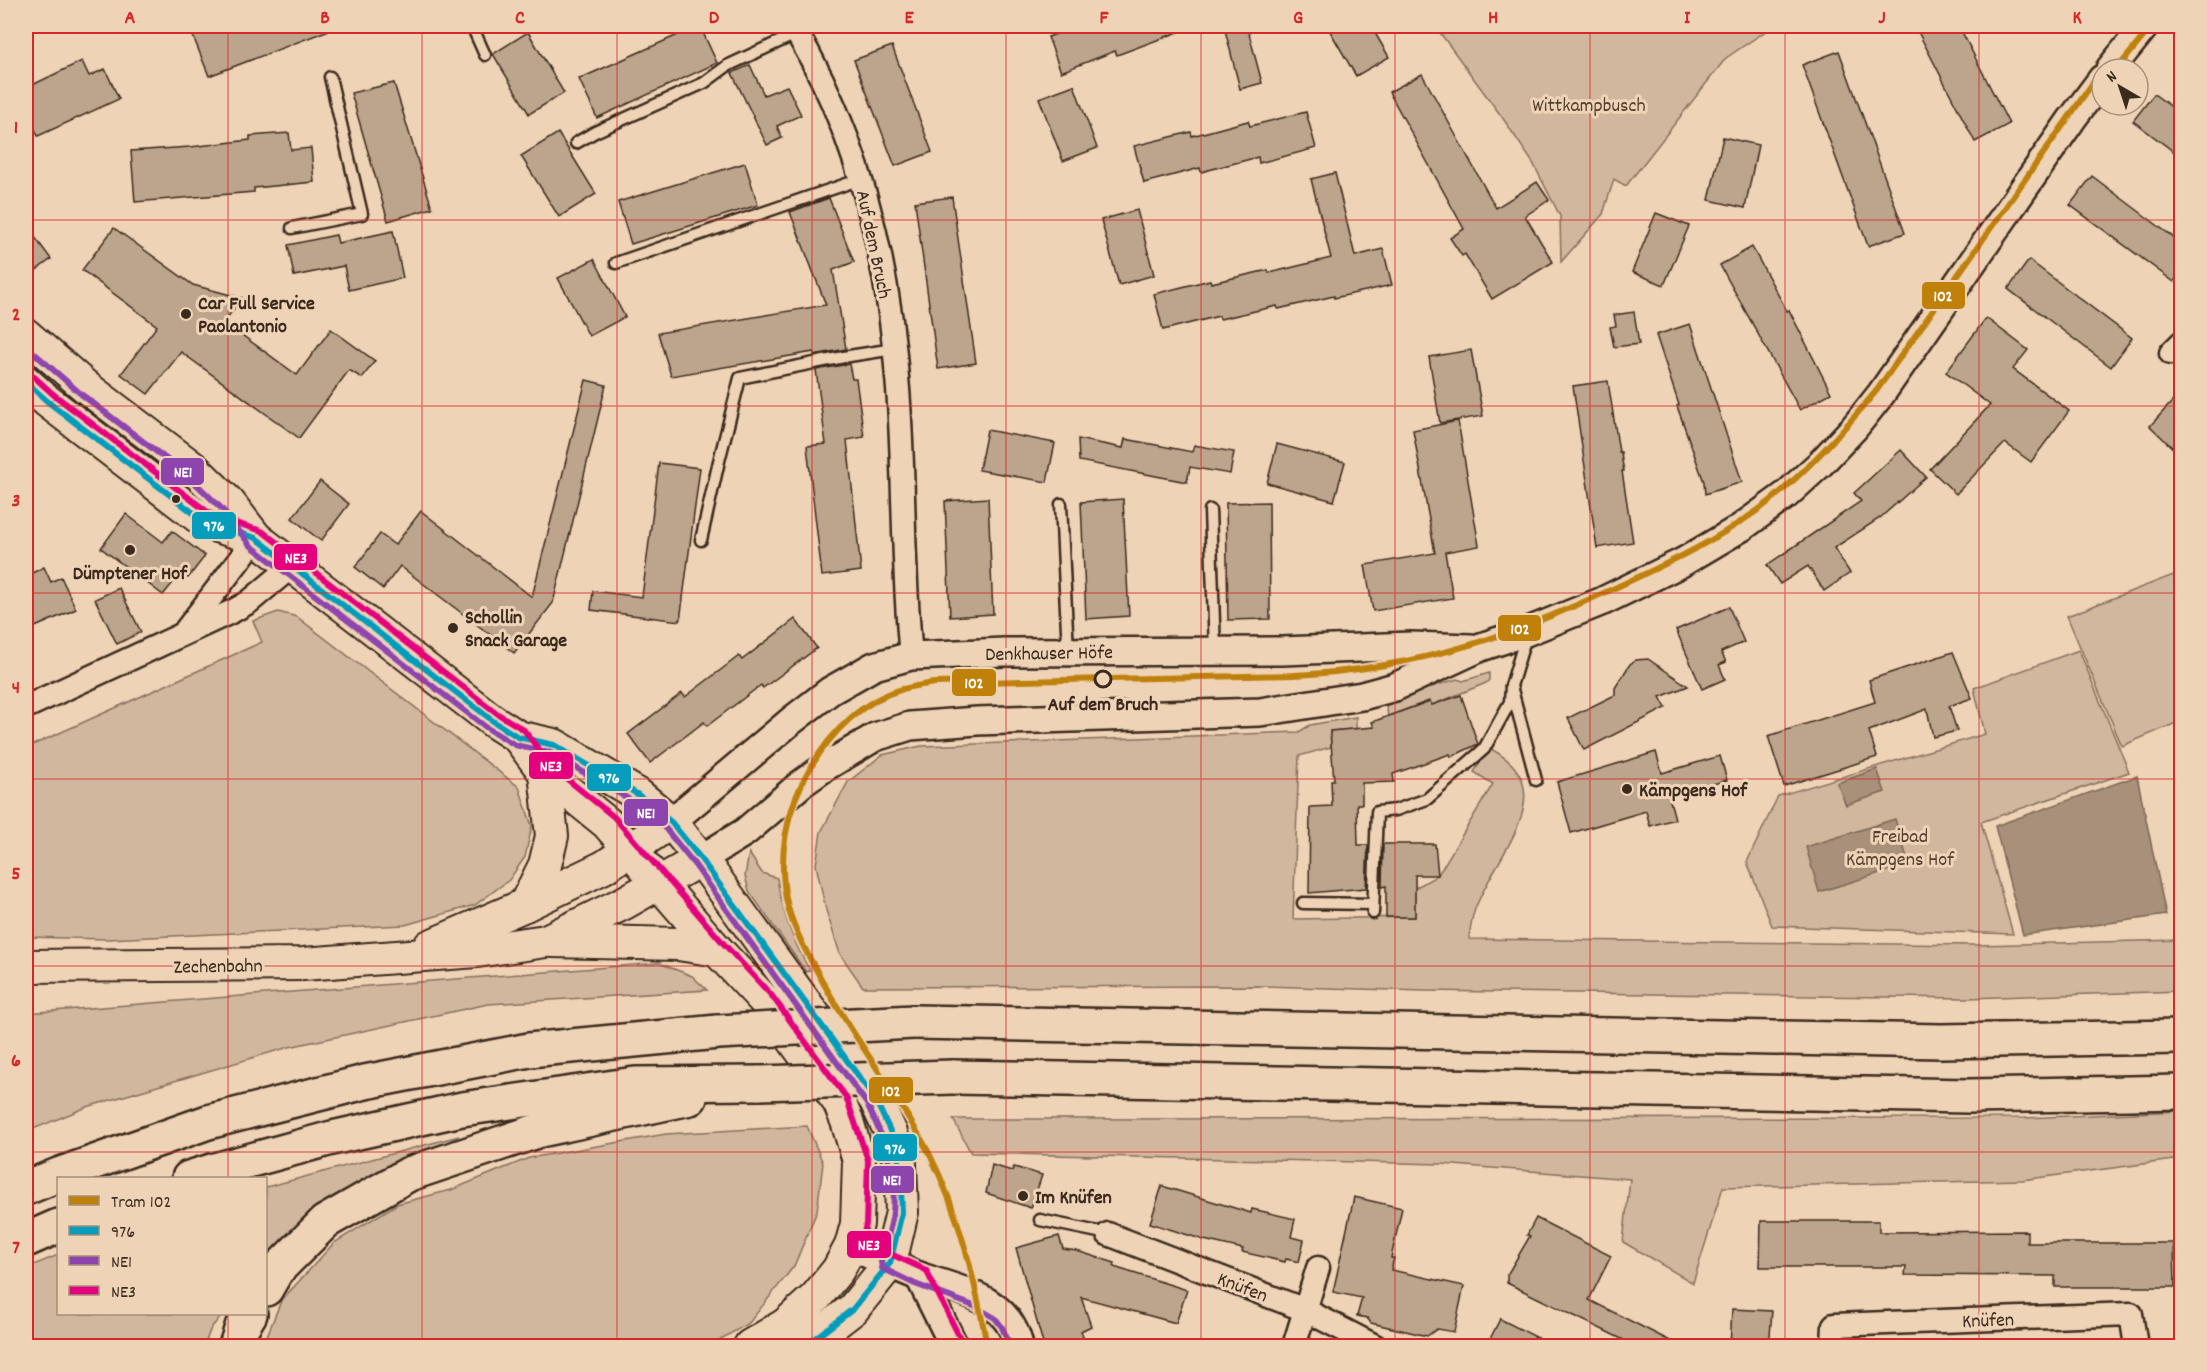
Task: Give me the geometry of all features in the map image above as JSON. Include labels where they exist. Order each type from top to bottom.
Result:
[{"type":"highway","points":[[26,1188],[58,1174],[208,1122],[365,1082],[529,1050],[718,1032],[914,1022],[1941,1041],[2181,1038]]},
{"type":"highway","points":[[196,1177],[332,1138],[462,1109],[635,1084],[953,1077],[1969,1096],[2181,1092]]},
{"type":"highway","points":[[267,1287],[277,1270],[325,1222],[409,1174],[540,1130],[760,1083]]},
{"type":"highway","points":[[26,1240],[57,1226]]},
{"type":"highway","points":[[236,1347],[242,1327],[249,1315]]},
{"type":"main road","points":[[26,335],[86,387],[193,468],[229,503],[256,538],[484,714],[518,737],[545,773],[601,817],[717,950],[765,1001],[839,1102],[859,1161],[858,1224],[852,1246],[838,1270],[816,1297],[785,1325],[750,1347]]},
{"type":"main road","points":[[26,382],[47,401],[200,518],[213,525],[256,538]]},
{"type":"main road","points":[[518,737],[554,745],[637,794],[671,822],[701,859],[875,1099],[891,1133],[900,1164],[902,1212],[890,1263],[853,1309],[805,1347]]},
{"type":"main road","points":[[525,905],[545,865],[552,836],[545,773]]},
{"type":"main road","name":"Zechenbahn","points":[[409,954],[525,905],[604,867],[671,822]]},
{"type":"main road","name":"Zechenbahn","points":[[26,966],[303,964],[409,954],[477,951],[546,941],[624,903],[701,859]]},
{"type":"main road","points":[[546,941],[678,944],[717,950]]},
{"type":"street","points":[[2120,57],[2145,26]]},
{"type":"street","name":"Auf dem Bruch","points":[[796,29],[844,126],[866,194],[882,265],[894,349],[903,476],[907,613],[911,656]]},
{"type":"street","name":"Denkhauser Höfe","points":[[701,859],[745,832],[801,784],[825,767],[875,736],[909,726],[977,721],[1260,712],[1362,696],[1395,687],[1481,647],[1526,632],[1603,601],[1683,562],[1742,527],[1786,495],[1854,428],[1881,394],[2090,95]]},
{"type":"street","points":[[183,633],[256,538]]},
{"type":"street","points":[[26,707],[249,602],[292,566]]},
{"type":"street","name":"Denkhauser Höfe","points":[[671,822],[830,691],[874,666],[911,656],[1215,650],[1282,651],[1411,646],[1481,647]]},
{"type":"street","name":"Knüfen","points":[[1108,1234],[1305,1310],[1375,1347]]},
{"type":"street","points":[[852,1246],[919,1276],[978,1298],[1001,1311],[1010,1322],[1019,1347]]},
{"type":"street","points":[[1294,1347],[1317,1268]]},
{"type":"street","points":[[919,1276],[951,1340]]},
{"type":"street","points":[[951,1340],[978,1298]]},
{"type":"street","name":"Knüfen","points":[[1833,1347],[1834,1325],[2131,1314],[2136,1347]]},
{"type":"lane","points":[[472,26],[485,55]]},
{"type":"lane","points":[[576,143],[704,82],[727,66],[796,29]]},
{"type":"lane","points":[[292,228],[362,214],[330,77]]},
{"type":"lane","points":[[616,263],[861,179]]},
{"type":"lane","points":[[701,540],[718,461],[740,378],[894,349]]},
{"type":"lane","points":[[1061,504],[1068,652]]},
{"type":"lane","points":[[1210,510],[1215,650]]},
{"type":"lane","points":[[1303,903],[1373,909],[1377,812],[1396,810],[1427,799],[1484,749],[1510,702],[1511,686],[1526,632]]},
{"type":"lane","points":[[1511,686],[1536,780]]},
{"type":"lane","points":[[1040,1220],[1108,1234]]},
{"type":"green space","name":"Wittkampbusch","points":[[1435,26],[1773,26],[1726,58],[1626,186],[1614,179],[1603,214],[1561,262],[1560,216],[1533,163]]},
{"type":"green space","points":[[2181,572],[2181,721],[2122,746],[2067,616]]},
{"type":"green space","points":[[278,612],[297,617],[519,787],[532,826],[525,857],[509,880],[475,905],[405,925],[107,939],[26,937],[26,748],[262,642],[253,621]]},
{"type":"green space","name":"Freibad Kämpgens Hof","points":[[2079,650],[2129,772],[1981,822],[2013,934],[1772,926],[1747,862],[1778,796],[1985,734],[1974,688]]},
{"type":"green space","points":[[1489,673],[1489,680],[1486,683],[1432,705],[1429,701],[1388,716],[1385,701],[1457,679],[1463,681]]},
{"type":"green space","points":[[1356,717],[1356,729],[1330,731],[1331,747],[1299,756],[1293,919],[1415,917],[1415,888],[1438,875],[1493,784],[1474,772],[1489,748],[1512,764],[1523,783],[1524,803],[1518,825],[1508,847],[1474,912],[1469,939],[1975,945],[2181,940],[2181,991],[1968,998],[1424,991],[1264,986],[863,987],[840,954],[826,910],[816,865],[821,832],[848,782],[882,755],[921,746],[1299,732],[1310,725]]},
{"type":"green space","points":[[749,853],[762,873],[777,878],[789,926],[810,970],[806,972],[749,891],[745,876]]},
{"type":"green space","points":[[659,963],[692,976],[707,990],[488,1004],[289,1047],[87,1107],[26,1132],[27,1013]]},
{"type":"green space","points":[[2181,1111],[2181,1159],[2022,1180],[1723,1187],[1693,1283],[1623,1242],[1630,1179],[1441,1164],[971,1153],[953,1119],[2025,1118]]},
{"type":"green space","points":[[807,1126],[823,1163],[817,1211],[794,1266],[749,1323],[709,1346],[263,1346],[281,1301],[334,1243],[397,1204],[451,1190],[529,1158],[666,1134]]},
{"type":"green space","points":[[459,1136],[326,1203],[267,1262],[267,1187]]},
{"type":"green space","points":[[57,1255],[57,1315],[222,1315],[211,1328],[204,1346],[26,1346],[26,1268]]},
{"type":"shaded area","points":[[1877,769],[1885,792],[1846,805],[1837,783]]},
{"type":"shaded area","points":[[2137,776],[2166,915],[2023,935],[1995,826]]},
{"type":"shaded area","points":[[1895,819],[1909,864],[1819,892],[1806,847]]},
{"type":"building","points":[[189,26],[337,26],[337,27],[209,76]]},
{"type":"building","points":[[698,26],[717,63],[597,118],[579,79]]},
{"type":"building","points":[[1078,26],[1192,27],[1117,55],[1115,51],[1061,72],[1048,37]]},
{"type":"building","points":[[1224,26],[1247,26],[1262,83],[1240,89]]},
{"type":"building","points":[[1327,26],[1371,26],[1389,57],[1356,76]]},
{"type":"building","points":[[1915,26],[1959,26],[2009,124],[1975,142]]},
{"type":"building","points":[[528,32],[564,93],[529,114],[493,54]]},
{"type":"building","points":[[892,46],[932,152],[895,166],[854,60]]},
{"type":"building","points":[[1839,51],[1905,233],[1868,246],[1802,65]]},
{"type":"building","points":[[82,61],[89,76],[105,69],[119,99],[38,136],[26,109],[26,88]]},
{"type":"building","points":[[750,65],[764,95],[787,86],[801,115],[777,126],[782,138],[767,145],[732,73]]},
{"type":"building","points":[[1422,74],[1496,208],[1537,182],[1549,200],[1525,216],[1553,262],[1492,299],[1465,254],[1462,256],[1450,238],[1464,229],[1389,92]]},
{"type":"building","points":[[394,83],[432,208],[388,221],[351,93]]},
{"type":"building","points":[[1074,85],[1097,148],[1063,161],[1039,98]]},
{"type":"building","points":[[2154,94],[2181,114],[2181,157],[2133,121],[2136,117],[2150,117],[2150,99]]},
{"type":"building","points":[[1306,112],[1316,148],[1259,163],[1258,157],[1201,172],[1200,168],[1144,183],[1134,146],[1191,132],[1192,136],[1248,121],[1250,126]]},
{"type":"building","points":[[289,133],[291,150],[311,148],[314,182],[254,188],[254,192],[135,202],[131,151],[190,147],[250,140],[250,136]]},
{"type":"building","points":[[558,133],[596,194],[559,217],[521,156]]},
{"type":"building","points":[[1723,137],[1758,145],[1745,208],[1709,200]]},
{"type":"building","points":[[745,163],[758,205],[631,244],[618,202]]},
{"type":"building","points":[[1335,173],[1355,256],[1383,249],[1392,285],[1278,309],[1277,306],[1220,319],[1219,316],[1163,330],[1154,294],[1210,280],[1211,283],[1268,270],[1269,273],[1331,258],[1311,179]]},
{"type":"building","points":[[2092,176],[2181,243],[2181,271],[2174,282],[2070,205]]},
{"type":"building","points":[[952,197],[976,363],[938,369],[915,202]]},
{"type":"building","points":[[829,198],[854,262],[833,270],[846,349],[814,355],[814,352],[671,376],[658,333],[826,305],[790,212]]},
{"type":"building","points":[[1137,210],[1154,275],[1119,285],[1101,220]]},
{"type":"building","points":[[1656,213],[1689,226],[1664,285],[1632,272]]},
{"type":"building","points":[[26,225],[51,259],[26,278]]},
{"type":"building","points":[[114,228],[193,285],[242,298],[224,322],[297,375],[331,329],[375,361],[362,378],[349,370],[299,438],[181,352],[148,394],[121,374],[157,326],[82,270]]},
{"type":"building","points":[[393,231],[403,278],[349,290],[344,266],[294,276],[288,245],[336,235],[338,243]]},
{"type":"building","points":[[1752,247],[1787,311],[1789,310],[1831,393],[1800,410],[1720,265]]},
{"type":"building","points":[[594,259],[625,317],[589,336],[558,278]]},
{"type":"building","points":[[2029,260],[2132,338],[2111,367],[2008,289]]},
{"type":"building","points":[[1634,312],[1639,344],[1614,347],[1610,327],[1616,326],[1614,315]]},
{"type":"building","points":[[1986,318],[2028,350],[2013,369],[2069,411],[2031,462],[2005,443],[1956,494],[1930,469],[1990,405],[1946,372]]},
{"type":"building","points":[[1690,324],[1742,482],[1705,494],[1704,482],[1677,406],[1679,405],[1656,335]]},
{"type":"building","points":[[1471,350],[1483,416],[1440,423],[1429,357]]},
{"type":"building","points":[[849,364],[852,379],[856,379],[864,437],[847,440],[861,571],[822,576],[807,446],[826,444],[816,370]]},
{"type":"building","points":[[586,380],[606,385],[553,603],[514,653],[400,566],[383,589],[355,567],[380,534],[395,545],[421,511],[532,597]]},
{"type":"building","points":[[1608,381],[1624,471],[1622,471],[1633,542],[1597,548],[1573,386]]},
{"type":"building","points":[[2181,392],[2181,456],[2150,426]]},
{"type":"building","points":[[1458,421],[1479,546],[1445,552],[1453,598],[1373,611],[1365,565],[1435,553],[1413,430]]},
{"type":"building","points":[[987,430],[1055,443],[1047,482],[979,470]]},
{"type":"building","points":[[1078,439],[1123,448],[1125,439],[1192,452],[1194,445],[1234,452],[1230,474],[1190,467],[1187,482],[1079,461]]},
{"type":"building","points":[[1277,444],[1345,462],[1334,501],[1267,483]]},
{"type":"building","points":[[1901,450],[1926,477],[1880,518],[1834,548],[1850,573],[1824,591],[1808,566],[1780,584],[1767,565],[1861,501],[1854,493]]},
{"type":"building","points":[[659,463],[700,468],[680,621],[591,610],[593,591],[642,597]]},
{"type":"building","points":[[320,481],[349,504],[321,541],[292,518]]},
{"type":"building","points":[[988,498],[993,614],[950,617],[945,501]]},
{"type":"building","points":[[1123,499],[1129,616],[1086,619],[1081,502]]},
{"type":"building","points":[[1269,502],[1270,619],[1228,620],[1226,503]]},
{"type":"building","points":[[126,514],[163,542],[172,531],[205,556],[188,578],[181,573],[163,595],[101,548]]},
{"type":"building","points":[[44,567],[51,582],[61,577],[76,609],[26,631],[26,576]]},
{"type":"building","points":[[119,588],[141,632],[117,644],[95,599]]},
{"type":"building","points":[[1729,607],[1744,642],[1721,652],[1726,662],[1719,665],[1725,679],[1702,689],[1676,630]]},
{"type":"building","points":[[795,619],[817,648],[763,688],[761,685],[707,726],[704,722],[650,763],[628,734],[682,693],[685,697],[739,656],[742,660]]},
{"type":"building","points":[[1953,652],[1972,698],[1949,706],[1957,731],[1933,737],[1927,709],[1869,731],[1877,757],[1784,786],[1768,736],[1875,702],[1869,680]]},
{"type":"building","points":[[1648,659],[1688,686],[1660,697],[1666,708],[1584,750],[1568,718],[1615,695],[1615,688],[1630,664],[1636,660]]},
{"type":"building","points":[[1461,695],[1478,744],[1451,757],[1450,754],[1393,774],[1394,782],[1362,783],[1362,804],[1357,804],[1358,845],[1368,845],[1366,888],[1309,893],[1310,807],[1332,806],[1331,780],[1334,780],[1330,731],[1374,727],[1372,722],[1430,701],[1432,705]]},
{"type":"building","name":"Kämpgens Hof","points":[[1656,752],[1662,773],[1720,756],[1727,780],[1669,797],[1675,819],[1650,826],[1646,811],[1571,833],[1557,782]]},
{"type":"building","points":[[1383,844],[1435,844],[1438,875],[1415,875],[1415,917],[1386,917],[1386,886],[1382,887]]},
{"type":"building","points":[[992,1165],[1012,1171],[1014,1167],[1042,1175],[1031,1208],[986,1193]]},
{"type":"building","points":[[1162,1186],[1251,1213],[1252,1209],[1295,1219],[1291,1237],[1304,1240],[1299,1262],[1286,1259],[1285,1262],[1242,1252],[1243,1249],[1204,1240],[1150,1223]]},
{"type":"building","points":[[1354,1197],[1402,1208],[1391,1258],[1394,1258],[1391,1270],[1464,1286],[1454,1332],[1437,1329],[1427,1336],[1371,1323],[1367,1318],[1357,1316],[1362,1298],[1333,1292]]},
{"type":"building","points":[[1536,1218],[1611,1256],[1589,1300],[1682,1347],[1638,1347],[1507,1283],[1507,1275],[1530,1236],[1527,1235]]},
{"type":"building","points":[[1761,1221],[1879,1221],[1879,1232],[2027,1231],[2027,1243],[2174,1243],[2175,1287],[2055,1287],[2055,1276],[1905,1275],[1906,1267],[1760,1267]]},
{"type":"building","points":[[1059,1236],[1063,1249],[1115,1263],[1114,1267],[1187,1290],[1176,1323],[1081,1297],[1091,1326],[1081,1331],[1084,1340],[1063,1347],[1044,1347],[1016,1248]]},
{"type":"building","points":[[1732,1309],[1772,1311],[1769,1347],[1730,1347]]},
{"type":"building","points":[[1500,1319],[1556,1347],[1486,1347]]},
{"type":"tram line","name":"102","points":[[2127,57],[2152,26]]},
{"type":"tram line","name":"102","points":[[987,1346],[965,1249],[941,1178],[917,1132],[831,996],[801,941],[788,907],[783,853],[790,817],[802,783],[819,754],[838,730],[862,709],[888,694],[934,683],[1294,675],[1385,665],[1470,645],[1511,631],[1552,616],[1654,570],[1722,534],[1770,501],[1813,462],[1852,420],[1877,390],[2090,87]]},
{"type":"transit line","name":"NE1","points":[[26,346],[81,394],[187,475],[222,509],[250,545],[487,728],[515,745],[551,753],[632,801],[665,828],[694,864],[867,1104],[884,1143],[893,1183],[893,1212],[881,1262],[882,1268],[915,1284],[974,1306],[995,1318],[1002,1327],[1010,1346]]},
{"type":"transit line","name":"NE3","points":[[32,375],[53,394],[205,510],[216,517],[262,531],[498,714],[524,730],[552,767],[614,817],[772,996],[846,1097],[868,1160],[866,1224],[862,1241],[926,1270],[962,1342]]},
{"type":"transit line","name":"976","points":[[26,382],[47,401],[200,518],[213,525],[256,538],[493,721],[518,737],[554,745],[637,794],[671,822],[701,859],[875,1099],[891,1133],[900,1164],[902,1212],[890,1263],[853,1309],[805,1346]]},
{"type":"place","name":"Car Full Service Paolantonio","points":[[186,314]]},
{"type":"place","name":"Dümptener Hof","points":[[130,550]]},
{"type":"place","name":"Schollin Snack Garage","points":[[453,628]]},
{"type":"place","name":"Auf dem Bruch","points":[[1103,679]]},
{"type":"place","name":"Kämpgens Hof","points":[[1627,789]]},
{"type":"place","name":"Im Knüfen","points":[[1023,1196]]}]
